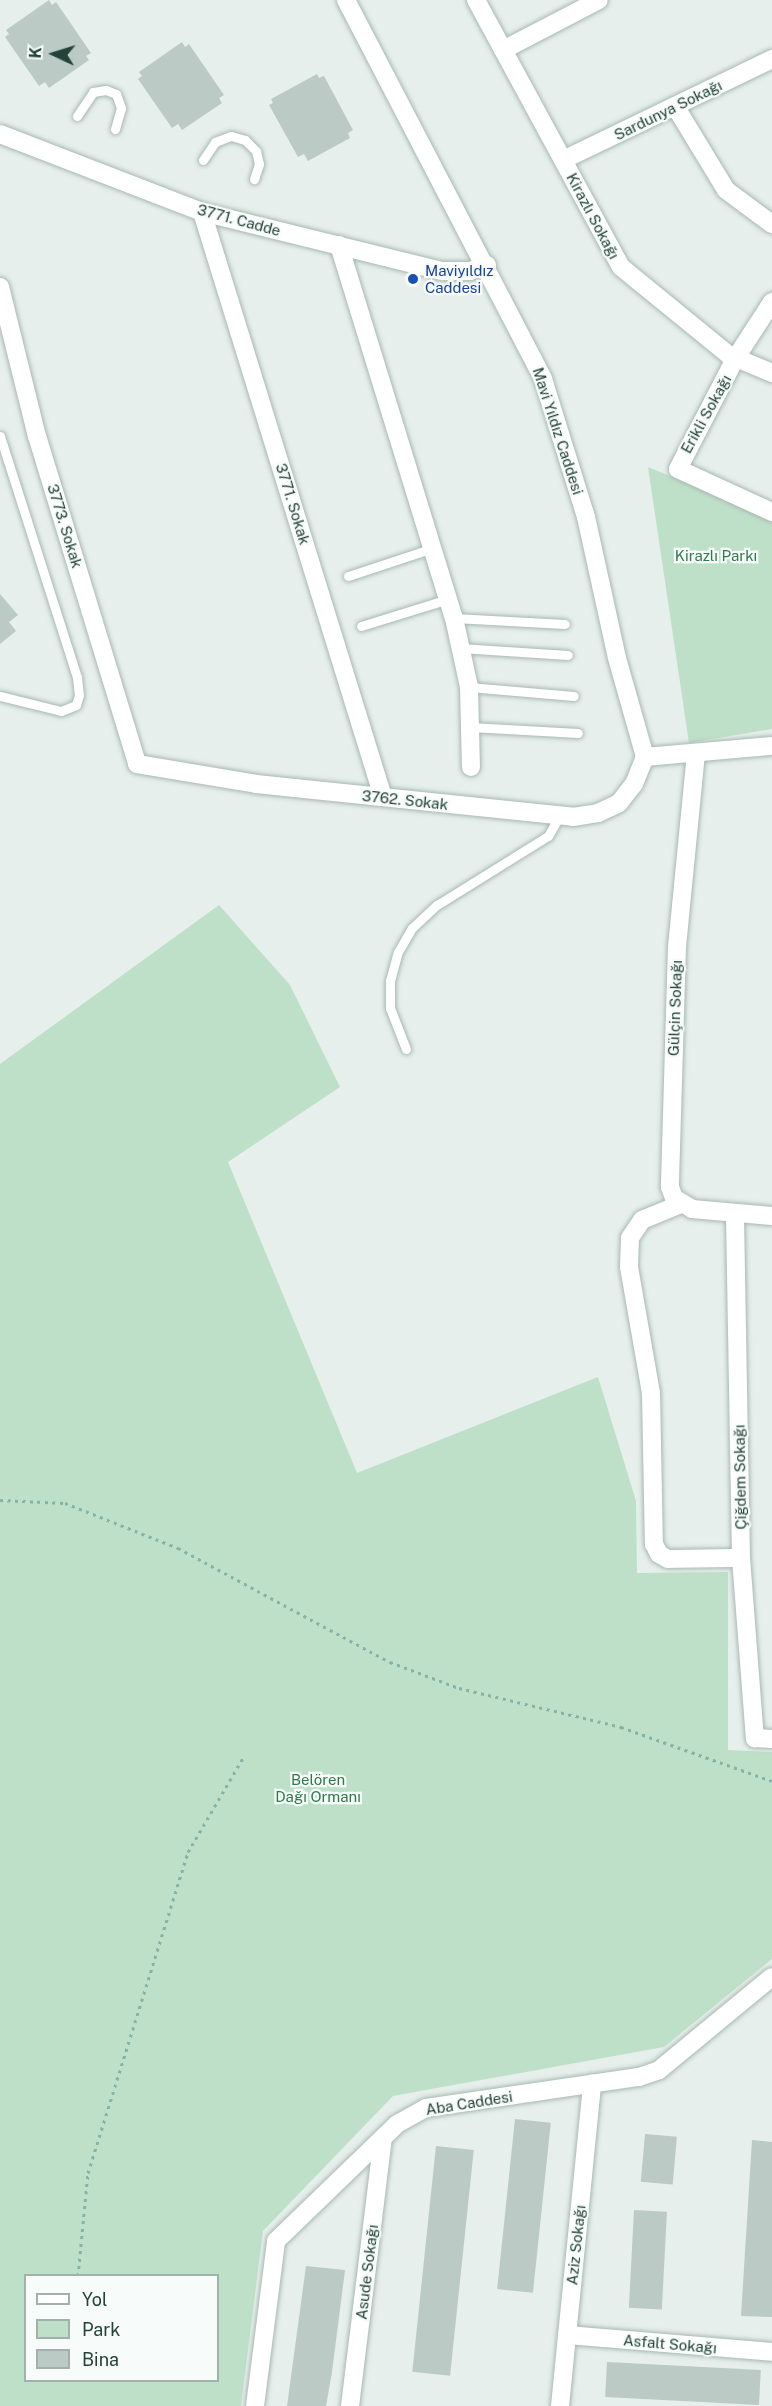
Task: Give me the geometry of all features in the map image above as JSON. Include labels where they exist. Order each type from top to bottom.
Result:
[{"type":"street","name":"Mavi Yıldız Caddesi","points":[[346,0],[487,265],[543,379],[586,517],[617,658],[645,757]]},
{"type":"street","name":"Kirazlı Sokağı","points":[[476,0],[621,267],[735,359],[772,373]]},
{"type":"street","points":[[503,50],[599,0]]},
{"type":"street","name":"Sardunya Sokağı","points":[[563,160],[772,59]]},
{"type":"street","points":[[675,106],[726,190],[772,224]]},
{"type":"street","name":"3771. Cadde","points":[[0,134],[202,212],[443,271],[470,271],[487,265]]},
{"type":"street","name":"3771. Sokak","points":[[202,212],[383,797]]},
{"type":"street","points":[[339,245],[454,618],[469,687],[471,767]]},
{"type":"street","name":"3773. Sokak","points":[[0,286],[37,436],[138,764]]},
{"type":"street","name":"Erikli Sokağı","points":[[772,302],[735,359],[678,470],[772,512]]},
{"type":"street","points":[[645,757],[772,746]]},
{"type":"street","name":"Gülçin Sokağı","points":[[681,1204],[670,1187],[677,946],[696,753]]},
{"type":"street","name":"3762. Sokak","points":[[138,764],[256,784],[560,816],[598,813],[619,803],[634,784],[645,757]]},
{"type":"street","points":[[741,1558],[668,1559],[658,1554],[654,1544],[651,1393],[629,1267],[630,1238],[642,1220],[681,1204],[735,1216],[772,1216]]},
{"type":"street","name":"Çiğdem Sokağı","points":[[735,1216],[741,1558],[763,1739]]},
{"type":"street","name":"Aba Caddesi","points":[[255,2406],[276,2241],[412,2113],[426,2108],[592,2085],[659,2070],[772,1977]]},
{"type":"street","name":"Aziz Sokağı","points":[[560,2406],[592,2085]]},
{"type":"street","name":"Asude Sokağı","points":[[351,2406],[383,2138]]},
{"type":"street","name":"Asfalt Sokağı","points":[[567,2336],[772,2352]]},
{"type":"lane","points":[[77,116],[93,92],[106,90],[116,94],[120,108],[115,129]]},
{"type":"lane","points":[[203,160],[215,142],[231,136],[245,140],[256,152],[259,164],[254,179]]},
{"type":"lane","points":[[0,696],[61,711],[76,705],[79,695],[77,677],[1,442]]},
{"type":"lane","points":[[348,576],[433,548]]},
{"type":"lane","points":[[361,626],[448,599]]},
{"type":"lane","points":[[454,618],[564,624]]},
{"type":"lane","points":[[460,648],[568,655]]},
{"type":"lane","points":[[469,687],[574,696]]},
{"type":"lane","points":[[470,727],[578,733]]},
{"type":"lane","points":[[406,1049],[390,1008],[390,981],[398,952],[412,928],[437,905],[548,836],[560,816]]},
{"type":"path","points":[[0,1500],[65,1503],[178,1548],[390,1662],[459,1688],[621,1727],[772,1781]]},
{"type":"path","points":[[78,2274],[88,2173],[188,1852],[244,1756]]},
{"type":"green space","name":"Kirazlı Parkı","points":[[648,467],[772,518],[772,729],[689,743]]},
{"type":"green space","name":"Belören Dağı Ormanı","points":[[219,905],[290,985],[340,1087],[228,1162],[357,1473],[598,1377],[636,1501],[637,1573],[728,1572],[728,1750],[772,1752],[772,1959],[664,2047],[393,2096],[263,2231],[241,2406],[0,2406],[0,1064]]},
{"type":"building","points":[[49,0],[52,5],[56,2],[91,53],[86,56],[89,60],[49,88],[45,82],[39,86],[5,37],[9,34],[6,30]]},
{"type":"building","points":[[182,42],[185,47],[189,44],[224,95],[219,98],[222,103],[182,130],[178,124],[172,128],[138,79],[142,76],[139,72]]},
{"type":"building","points":[[317,74],[319,78],[324,76],[353,130],[348,133],[350,138],[308,161],[304,154],[298,157],[269,105],[273,103],[271,99]]},
{"type":"building","points":[[0,594],[18,615],[9,622],[16,631],[0,644]]},
{"type":"building","points":[[515,2119],[551,2123],[533,2293],[497,2289]]},
{"type":"building","points":[[645,2134],[677,2137],[673,2185],[641,2182]]},
{"type":"building","points":[[752,2140],[772,2142],[772,2317],[741,2316]]},
{"type":"building","points":[[436,2146],[474,2150],[450,2376],[412,2372]]},
{"type":"building","points":[[634,2210],[667,2212],[662,2310],[629,2308]]},
{"type":"building","points":[[306,2266],[345,2270],[326,2406],[287,2406]]},
{"type":"building","points":[[607,2362],[761,2370],[759,2405],[605,2397]]},
{"type":"place","name":"Maviyıldız Caddesi","points":[[413,279]]}]
